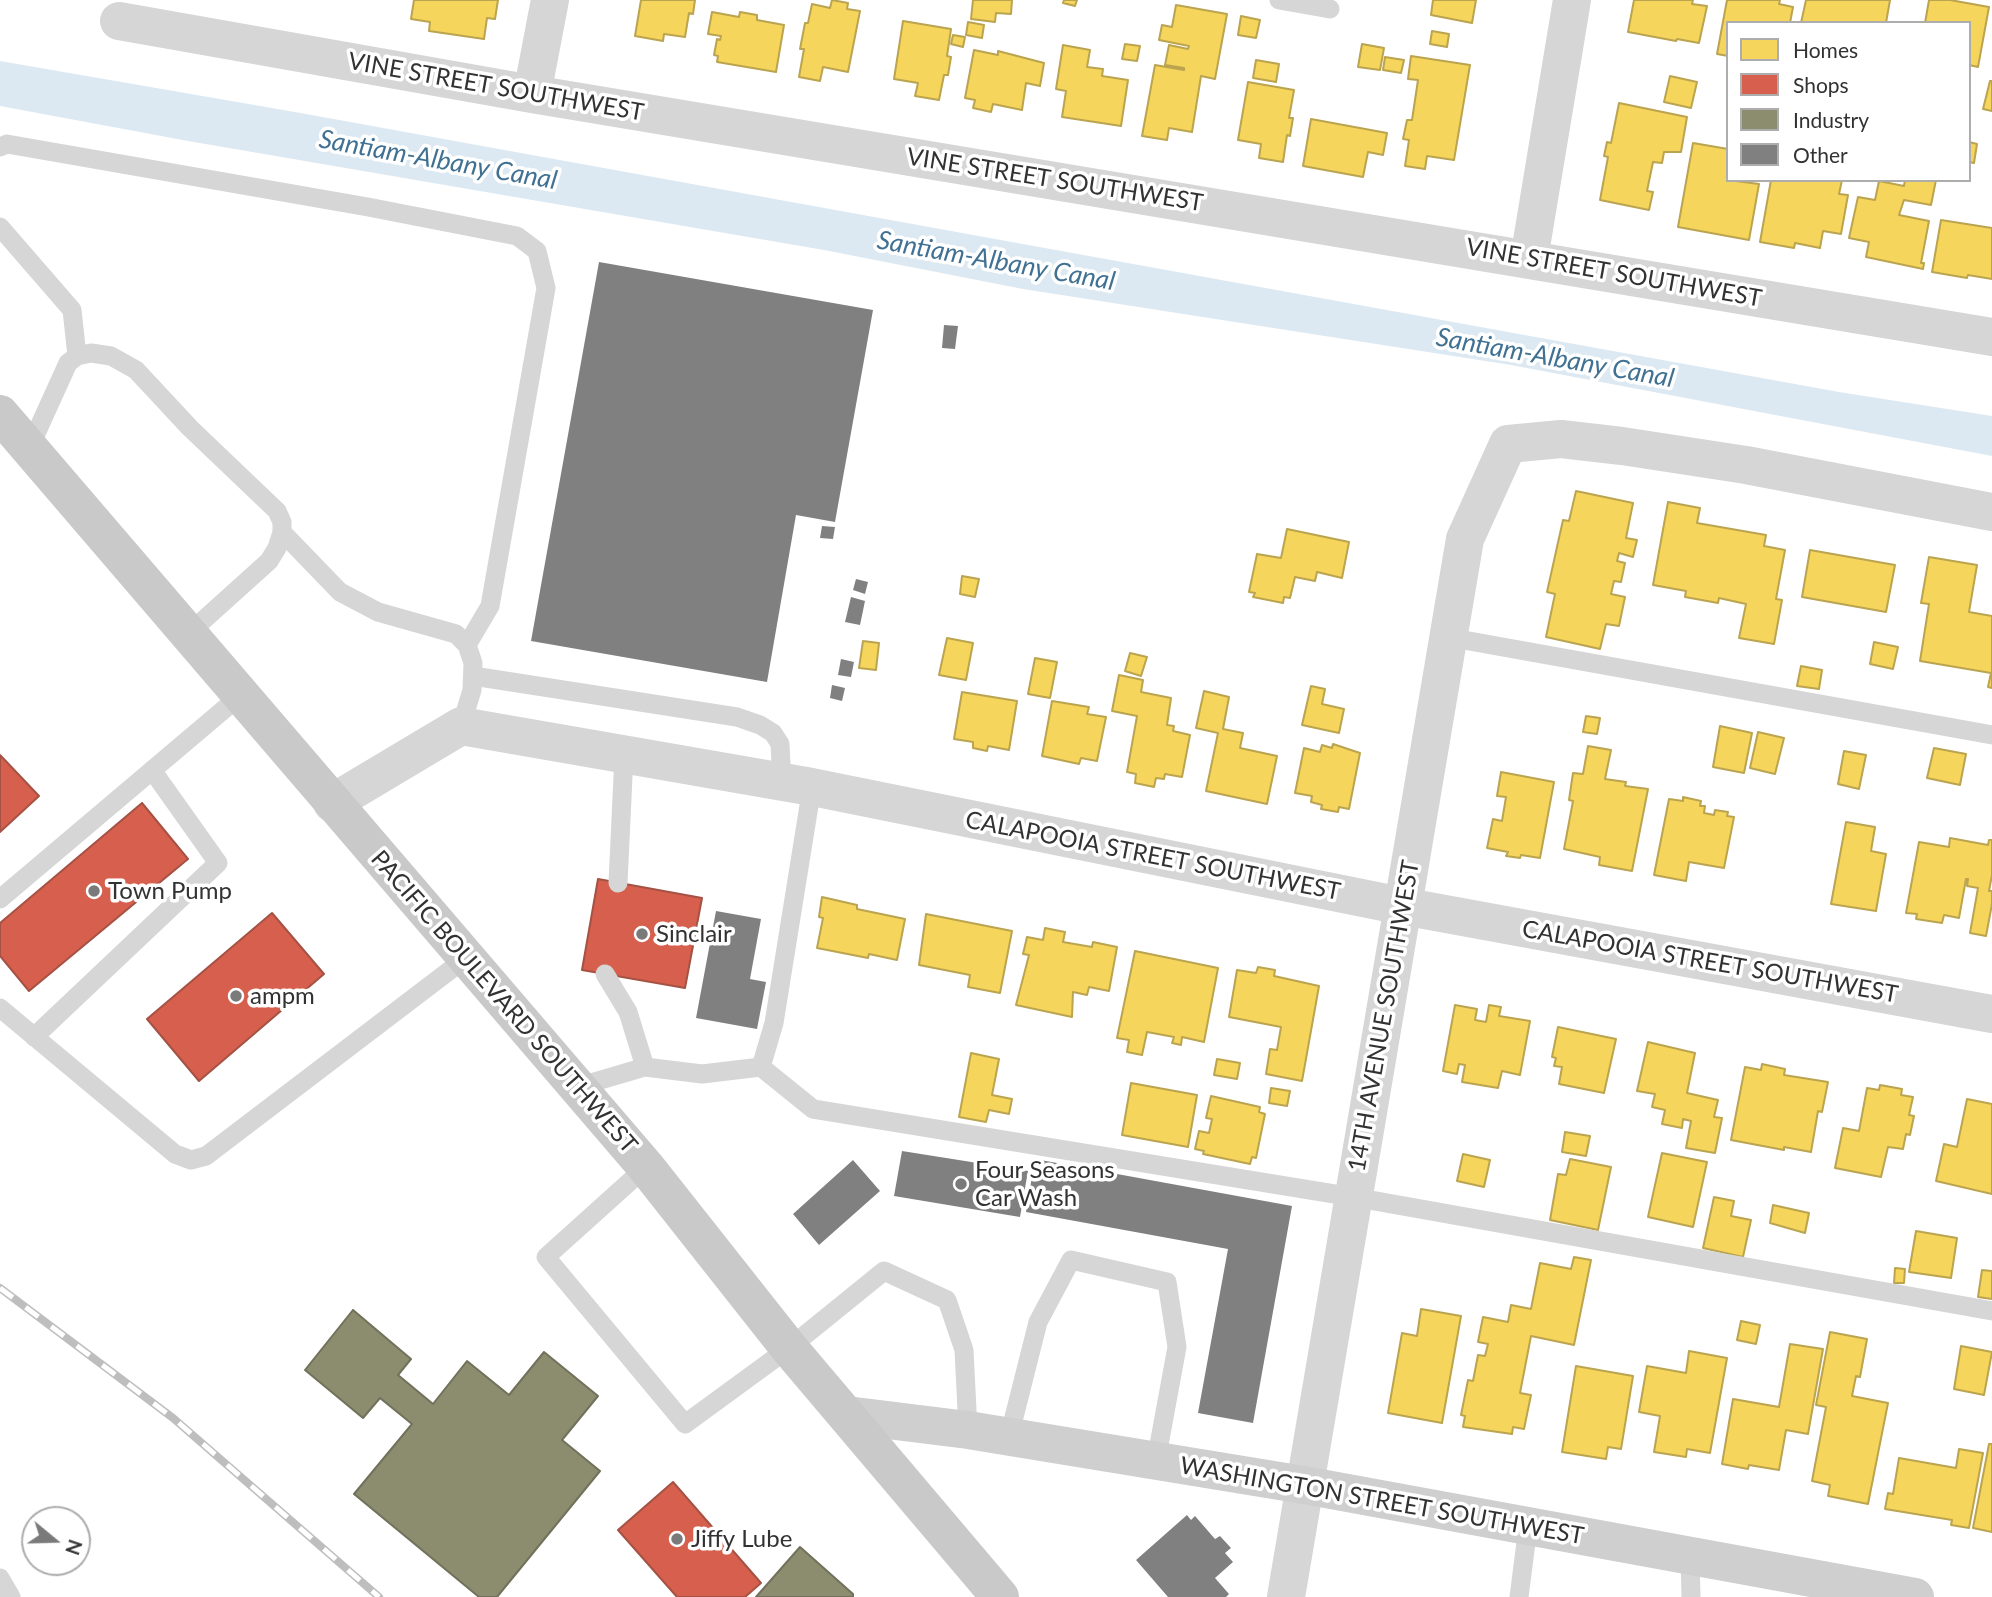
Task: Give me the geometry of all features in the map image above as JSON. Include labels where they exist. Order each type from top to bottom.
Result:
[{"type":"main road","name":"PACIFIC BOULEVARD SOUTHWEST","points":[[0,414],[15,450],[188,634],[646,1167],[789,1348],[1000,1597]]},
{"type":"street","points":[[532,94],[550,0]]},
{"type":"street","points":[[1529,259],[1572,0]]},
{"type":"street","name":"VINE STREET SOUTHWEST","points":[[119,21],[532,94],[1992,337]]},
{"type":"street","name":"14TH AVENUE SOUTHWEST","points":[[1286,1597],[1465,539],[1508,444],[1561,439],[1622,446],[1746,465],[1992,512]]},
{"type":"street","points":[[332,803],[461,726]]},
{"type":"street","name":"CALAPOOIA STREET SOUTHWEST","points":[[461,726],[795,785],[1402,906],[1992,1014]]},
{"type":"street","name":"WASHINGTON STREET SOUTHWEST","points":[[846,1415],[968,1430],[1304,1485],[1915,1597]]},
{"type":"lane","points":[[1279,0],[1331,9]]},
{"type":"lane","points":[[0,147],[6,144],[517,236],[537,251],[546,288],[490,606],[467,645]]},
{"type":"lane","points":[[0,227],[72,310],[77,356]]},
{"type":"lane","points":[[15,450],[68,363],[77,356],[91,353],[111,356],[136,370],[190,428],[277,511],[282,522],[282,532],[269,561],[188,634]]},
{"type":"lane","points":[[282,532],[340,592],[378,612],[456,634],[467,645],[473,663],[472,690],[461,726]]},
{"type":"lane","points":[[1447,637],[1992,735]]},
{"type":"lane","points":[[473,676],[737,716],[773,733],[780,744],[781,764],[795,785],[774,1023],[761,1067]]},
{"type":"lane","points":[[0,899],[240,695]]},
{"type":"lane","points":[[618,883],[624,755]]},
{"type":"lane","points":[[34,1037],[218,863],[152,770]]},
{"type":"lane","points":[[0,1008],[175,1154],[191,1160],[206,1156],[466,958]]},
{"type":"lane","points":[[605,974],[628,1012],[645,1067]]},
{"type":"lane","points":[[577,1087],[645,1067],[702,1074],[761,1067],[813,1109],[1353,1197],[1992,1311]]},
{"type":"lane","points":[[646,1167],[546,1257],[685,1424],[789,1348],[884,1271],[947,1300],[964,1350],[968,1430]]},
{"type":"lane","points":[[1009,1437],[1038,1322],[1071,1260],[1167,1282],[1177,1347],[1156,1461]]},
{"type":"lane","points":[[1519,1597],[1528,1527]]},
{"type":"lane","points":[[1690,1557],[1691,1597]]},
{"type":"lane","points":[[0,1578],[11,1597]]},
{"type":"water","name":"Santiam-Albany Canal","points":[[0,61],[1839,392],[1992,416],[1992,456],[1511,365],[1023,289],[824,250],[188,141],[0,106]]},
{"type":"building: Homes","points":[[414,0],[498,0],[495,19],[487,18],[484,39],[429,31],[430,22],[411,19]]},
{"type":"building: Homes","points":[[641,0],[695,0],[693,14],[689,13],[685,37],[664,34],[663,41],[635,36]]},
{"type":"building: Homes","points":[[832,0],[848,3],[847,9],[860,11],[848,72],[823,67],[820,81],[799,77],[804,49],[800,49],[812,4],[830,8]]},
{"type":"building: Homes","points":[[973,0],[1012,0],[1011,14],[996,13],[995,22],[971,19]]},
{"type":"building: Homes","points":[[1064,0],[1077,0],[1075,6],[1063,3]]},
{"type":"building: Homes","points":[[1433,0],[1476,0],[1472,23],[1431,15]]},
{"type":"building: Homes","points":[[1634,0],[1693,0],[1692,4],[1707,6],[1699,43],[1628,32]]},
{"type":"building: Homes","points":[[1727,0],[1780,0],[1779,4],[1793,7],[1790,21],[1726,21],[1726,56],[1717,54]]},
{"type":"building: Homes","points":[[1806,0],[1890,0],[1886,21],[1801,21]]},
{"type":"building: Homes","points":[[1929,0],[1950,0],[1989,7],[1978,67],[1971,65],[1971,21],[1925,21]]},
{"type":"building: Homes","points":[[1176,5],[1227,14],[1215,79],[1201,76],[1192,132],[1169,128],[1167,140],[1142,136],[1155,65],[1184,70],[1165,65],[1169,45],[1188,49],[1189,46],[1159,40],[1162,25],[1172,27]]},
{"type":"building: Homes","points":[[712,12],[739,17],[740,12],[757,15],[757,20],[784,25],[776,72],[717,62],[718,56],[714,55],[717,39],[720,40],[721,36],[708,34]]},
{"type":"building: Homes","points":[[1241,16],[1260,20],[1256,38],[1238,35]]},
{"type":"building: Homes","points":[[903,21],[951,29],[947,56],[951,57],[948,75],[944,75],[939,100],[915,96],[918,83],[894,79]]},
{"type":"building: Homes","points":[[968,22],[984,25],[982,38],[966,35]]},
{"type":"building: Homes","points":[[1432,31],[1449,34],[1447,47],[1430,44]]},
{"type":"building: Homes","points":[[953,35],[965,37],[963,47],[951,44]]},
{"type":"building: Homes","points":[[1125,44],[1140,46],[1137,61],[1122,59]]},
{"type":"building: Homes","points":[[1362,44],[1384,48],[1380,70],[1358,67]]},
{"type":"building: Homes","points":[[1063,45],[1090,50],[1087,67],[1103,69],[1102,76],[1128,80],[1121,126],[1062,117],[1066,91],[1056,89]]},
{"type":"building: Homes","points":[[974,50],[998,55],[998,51],[1044,63],[1040,86],[1026,83],[1022,110],[993,104],[991,112],[973,108],[975,100],[965,98]]},
{"type":"building: Homes","points":[[1411,56],[1470,65],[1454,160],[1427,156],[1425,169],[1405,166],[1409,140],[1403,139],[1407,120],[1412,120],[1418,80],[1408,79]]},
{"type":"building: Homes","points":[[1385,57],[1404,60],[1401,73],[1383,70]]},
{"type":"building: Homes","points":[[1256,60],[1279,64],[1276,82],[1253,78]]},
{"type":"building: Homes","points":[[1670,76],[1697,82],[1691,108],[1664,102]]},
{"type":"building: Homes","points":[[1992,81],[1992,111],[1983,109]]},
{"type":"building: Homes","points":[[1248,82],[1294,90],[1289,118],[1293,118],[1283,162],[1259,158],[1261,144],[1238,140]]},
{"type":"building: Homes","points":[[1619,103],[1687,117],[1681,152],[1664,152],[1662,163],[1653,162],[1647,191],[1653,192],[1649,210],[1600,200],[1608,157],[1604,156],[1607,142],[1611,143]]},
{"type":"building: Homes","points":[[1311,119],[1387,133],[1383,155],[1368,152],[1363,177],[1303,166]]},
{"type":"building: Homes","points":[[1971,142],[1977,144],[1974,163],[1971,162]]},
{"type":"building: Homes","points":[[1693,143],[1726,149],[1726,182],[1759,184],[1749,240],[1678,227]]},
{"type":"building: Homes","points":[[1771,182],[1842,182],[1839,194],[1848,195],[1841,234],[1823,231],[1820,248],[1795,243],[1794,248],[1760,242]]},
{"type":"building: Homes","points":[[1879,182],[1904,186],[1905,182],[1936,182],[1931,205],[1904,200],[1899,215],[1929,221],[1921,263],[1924,263],[1923,269],[1866,257],[1869,242],[1849,238],[1858,197],[1875,200]]},
{"type":"building: Homes","points":[[1941,220],[1992,228],[1992,279],[1932,272]]},
{"type":"building: Homes","points":[[1576,491],[1633,503],[1626,538],[1637,540],[1633,557],[1619,553],[1617,561],[1625,563],[1621,582],[1614,581],[1611,594],[1625,597],[1619,626],[1606,624],[1600,649],[1546,637],[1555,594],[1547,592],[1563,520],[1569,521]]},
{"type":"building: Homes","points":[[1668,502],[1700,508],[1697,523],[1766,535],[1764,546],[1785,550],[1776,599],[1782,600],[1774,644],[1739,638],[1746,604],[1719,598],[1718,603],[1685,597],[1686,591],[1653,585]]},
{"type":"building: Homes","points":[[1287,529],[1349,542],[1342,578],[1317,572],[1315,581],[1295,577],[1290,598],[1284,597],[1283,603],[1253,597],[1255,593],[1249,592],[1257,554],[1281,558]]},
{"type":"building: Homes","points":[[1810,550],[1895,565],[1886,612],[1802,597]]},
{"type":"building: Homes","points":[[1929,557],[1977,565],[1969,612],[1992,616],[1992,688],[1988,687],[1991,673],[1920,661],[1929,604],[1921,603]]},
{"type":"building: Homes","points":[[962,576],[979,579],[975,597],[960,594]]},
{"type":"building: Homes","points":[[947,638],[973,643],[966,680],[939,675]]},
{"type":"building: Homes","points":[[863,641],[879,643],[876,670],[859,668]]},
{"type":"building: Homes","points":[[1874,642],[1898,647],[1893,669],[1870,664]]},
{"type":"building: Homes","points":[[1130,653],[1147,657],[1141,676],[1125,671]]},
{"type":"building: Homes","points":[[1035,658],[1057,662],[1050,698],[1028,694]]},
{"type":"building: Homes","points":[[1801,666],[1822,670],[1819,689],[1797,686]]},
{"type":"building: Homes","points":[[1119,675],[1143,680],[1141,692],[1171,698],[1167,725],[1174,726],[1173,731],[1190,735],[1182,777],[1165,774],[1164,779],[1156,778],[1154,787],[1135,783],[1136,774],[1127,772],[1137,716],[1112,711]]},
{"type":"building: Homes","points":[[1311,686],[1325,689],[1322,704],[1344,709],[1339,733],[1302,725]]},
{"type":"building: Homes","points":[[1204,691],[1229,697],[1223,729],[1243,733],[1240,748],[1277,756],[1267,804],[1206,791],[1218,733],[1196,728]]},
{"type":"building: Homes","points":[[962,692],[1017,701],[1009,750],[988,746],[987,751],[973,748],[973,742],[954,739]]},
{"type":"building: Homes","points":[[1052,701],[1089,707],[1087,714],[1106,717],[1097,761],[1081,758],[1079,764],[1042,756]]},
{"type":"building: Homes","points":[[1586,716],[1600,718],[1597,734],[1583,732]]},
{"type":"building: Homes","points":[[1720,726],[1752,733],[1744,773],[1713,767]]},
{"type":"building: Homes","points":[[1758,732],[1784,738],[1775,774],[1750,768]]},
{"type":"building: Homes","points":[[1333,744],[1360,753],[1349,809],[1339,807],[1338,812],[1321,809],[1322,805],[1311,802],[1312,796],[1295,793],[1304,748],[1320,752],[1322,745],[1332,748]]},
{"type":"building: Homes","points":[[1588,746],[1611,750],[1605,779],[1626,782],[1625,786],[1648,789],[1632,871],[1599,865],[1600,857],[1564,849],[1573,801],[1569,800],[1573,773],[1583,774]]},
{"type":"building: Homes","points":[[1934,748],[1966,754],[1960,785],[1927,778]]},
{"type":"building: Homes","points":[[1844,751],[1866,755],[1859,789],[1838,784]]},
{"type":"building: Homes","points":[[1501,772],[1554,782],[1540,858],[1506,856],[1508,852],[1487,848],[1493,819],[1502,821],[1506,797],[1497,796]]},
{"type":"building: Homes","points":[[1683,797],[1701,801],[1700,806],[1705,806],[1704,813],[1714,815],[1715,810],[1728,812],[1727,816],[1734,817],[1724,868],[1689,862],[1686,881],[1654,875],[1669,799],[1683,801]]},
{"type":"building: Homes","points":[[1846,822],[1875,827],[1871,851],[1886,854],[1876,911],[1831,904]]},
{"type":"building: Homes","points":[[1950,838],[1988,845],[1989,840],[1992,840],[1989,891],[1992,891],[1992,904],[1986,936],[1970,933],[1978,888],[1967,886],[1968,879],[1959,918],[1944,915],[1942,923],[1916,919],[1917,914],[1906,913],[1919,842],[1949,847]]},
{"type":"building: Homes","points":[[822,897],[857,905],[857,909],[905,919],[897,960],[869,954],[868,958],[817,948],[823,918],[819,917]]},
{"type":"building: Homes","points":[[926,914],[1012,931],[1000,993],[968,987],[970,975],[919,965]]},
{"type":"building: Homes","points":[[1045,928],[1065,932],[1063,942],[1092,947],[1093,942],[1117,947],[1109,991],[1089,987],[1087,995],[1073,992],[1072,1017],[1016,1005],[1029,955],[1023,954],[1027,937],[1043,940]]},
{"type":"building: Homes","points":[[1135,951],[1218,968],[1204,1042],[1182,1037],[1181,1045],[1172,1043],[1174,1037],[1147,1032],[1142,1055],[1127,1052],[1129,1040],[1117,1038]]},
{"type":"building: Homes","points":[[1258,967],[1275,970],[1274,976],[1319,986],[1302,1081],[1266,1074],[1270,1049],[1277,1050],[1281,1027],[1229,1017],[1237,970],[1256,973]]},
{"type":"building: Homes","points":[[1455,1005],[1477,1009],[1475,1020],[1486,1022],[1489,1005],[1501,1007],[1499,1016],[1530,1021],[1520,1075],[1502,1071],[1498,1088],[1462,1082],[1465,1065],[1459,1064],[1457,1074],[1443,1071]]},
{"type":"building: Homes","points":[[1558,1027],[1616,1039],[1604,1093],[1559,1084],[1562,1067],[1554,1066],[1556,1058],[1552,1057]]},
{"type":"building: Homes","points":[[1648,1042],[1695,1053],[1687,1093],[1718,1100],[1714,1117],[1722,1118],[1715,1153],[1686,1148],[1691,1121],[1683,1119],[1682,1128],[1662,1124],[1665,1110],[1652,1107],[1655,1094],[1637,1091]]},
{"type":"building: Homes","points":[[971,1053],[999,1059],[992,1095],[1012,1099],[1009,1114],[989,1110],[986,1122],[959,1117]]},
{"type":"building: Homes","points":[[1217,1059],[1240,1063],[1237,1079],[1214,1075]]},
{"type":"building: Homes","points":[[1762,1064],[1785,1069],[1784,1075],[1828,1082],[1822,1112],[1818,1111],[1811,1152],[1731,1140],[1745,1067],[1761,1070]]},
{"type":"building: Homes","points":[[1131,1083],[1197,1095],[1188,1147],[1122,1135]]},
{"type":"building: Homes","points":[[1880,1085],[1902,1089],[1901,1095],[1913,1097],[1909,1115],[1914,1116],[1910,1135],[1906,1134],[1903,1149],[1888,1147],[1881,1177],[1835,1168],[1843,1128],[1859,1131],[1867,1088],[1879,1090]]},
{"type":"building: Homes","points":[[1271,1088],[1290,1091],[1287,1106],[1269,1103]]},
{"type":"building: Homes","points":[[1211,1096],[1260,1107],[1259,1112],[1265,1114],[1256,1158],[1252,1157],[1250,1164],[1203,1154],[1204,1151],[1195,1149],[1199,1131],[1209,1133],[1212,1119],[1206,1118]]},
{"type":"building: Homes","points":[[1967,1099],[1992,1104],[1992,1194],[1936,1181],[1944,1144],[1957,1147]]},
{"type":"building: Homes","points":[[1565,1132],[1590,1136],[1586,1156],[1562,1152]]},
{"type":"building: Homes","points":[[1662,1153],[1707,1162],[1693,1227],[1648,1217]]},
{"type":"building: Homes","points":[[1463,1154],[1490,1160],[1484,1187],[1457,1181]]},
{"type":"building: Homes","points":[[1570,1159],[1611,1167],[1598,1230],[1550,1220],[1558,1174],[1566,1175]]},
{"type":"building: Homes","points":[[1714,1197],[1734,1201],[1731,1216],[1751,1220],[1743,1257],[1703,1248]]},
{"type":"building: Homes","points":[[1773,1205],[1809,1213],[1805,1233],[1770,1223]]},
{"type":"building: Homes","points":[[1916,1231],[1957,1238],[1951,1278],[1909,1272]]},
{"type":"building: Homes","points":[[1574,1257],[1591,1260],[1574,1345],[1531,1336],[1520,1393],[1531,1395],[1524,1429],[1513,1427],[1512,1434],[1463,1427],[1465,1416],[1461,1415],[1468,1380],[1473,1381],[1478,1355],[1485,1356],[1488,1344],[1478,1342],[1483,1317],[1508,1322],[1511,1305],[1531,1309],[1540,1263],[1571,1269]]},
{"type":"building: Homes","points":[[1895,1268],[1905,1269],[1904,1283],[1894,1283]]},
{"type":"building: Homes","points":[[1982,1270],[1992,1271],[1992,1299],[1978,1297]]},
{"type":"building: Homes","points":[[1421,1309],[1461,1316],[1442,1423],[1388,1413],[1402,1333],[1417,1336]]},
{"type":"building: Homes","points":[[1741,1321],[1760,1325],[1756,1344],[1737,1340]]},
{"type":"building: Homes","points":[[1830,1332],[1867,1339],[1860,1377],[1856,1376],[1852,1396],[1888,1403],[1868,1504],[1828,1496],[1830,1485],[1812,1481],[1826,1407],[1816,1405]]},
{"type":"building: Homes","points":[[1790,1344],[1823,1349],[1808,1434],[1786,1430],[1779,1470],[1749,1465],[1748,1469],[1722,1464],[1733,1399],[1779,1407]]},
{"type":"building: Homes","points":[[1961,1346],[1992,1352],[1984,1395],[1954,1389]]},
{"type":"building: Homes","points":[[1689,1351],[1727,1358],[1710,1453],[1687,1449],[1686,1457],[1654,1452],[1660,1416],[1639,1412],[1647,1366],[1686,1373]]},
{"type":"building: Homes","points":[[1576,1366],[1633,1376],[1621,1449],[1608,1447],[1606,1459],[1562,1452]]},
{"type":"building: Homes","points":[[1989,1444],[1992,1444],[1992,1532],[1973,1528]]},
{"type":"building: Homes","points":[[1959,1449],[1983,1453],[1969,1528],[1951,1525],[1952,1520],[1885,1509],[1888,1493],[1893,1494],[1899,1458],[1956,1468]]},
{"type":"building: Shops","points":[[0,755],[39,796],[0,832]]},
{"type":"building: Shops","name":"Town Pump","points":[[142,803],[188,859],[29,991],[0,956],[0,923]]},
{"type":"building: Shops","name":"Sinclair","points":[[598,879],[702,898],[685,988],[582,970]]},
{"type":"building: Shops","name":"ampm","points":[[272,913],[324,974],[199,1081],[147,1019]]},
{"type":"building: Shops","points":[[673,1482],[761,1583],[745,1597],[677,1597],[618,1530]]},
{"type":"building: Industry","points":[[353,1310],[411,1359],[398,1375],[433,1404],[467,1361],[509,1395],[544,1352],[598,1396],[562,1440],[600,1471],[497,1597],[479,1597],[354,1494],[412,1424],[380,1398],[363,1418],[305,1370]]},
{"type":"building: Industry","points":[[800,1547],[853,1594],[853,1597],[756,1597]]},
{"type":"building: Other","points":[[599,262],[873,310],[835,522],[796,515],[767,682],[531,641]]},
{"type":"building: Other","points":[[944,325],[958,326],[955,349],[942,348]]},
{"type":"building: Other","points":[[822,526],[835,527],[833,539],[820,538]]},
{"type":"building: Other","points":[[856,579],[868,582],[865,594],[853,590]]},
{"type":"building: Other","points":[[851,597],[865,601],[860,625],[845,622]]},
{"type":"building: Other","points":[[841,659],[854,662],[851,677],[838,675]]},
{"type":"building: Other","points":[[832,685],[845,688],[842,701],[830,698]]},
{"type":"building: Other","points":[[716,911],[761,919],[750,979],[766,982],[757,1029],[696,1018]]},
{"type":"building: Other","name":"Four Seasons Car Wash","points":[[902,1151],[1028,1171],[1020,1217],[894,1196]]},
{"type":"building: Other","points":[[1035,1159],[1292,1206],[1253,1423],[1198,1413],[1228,1249],[1026,1212]]},
{"type":"building: Other","points":[[853,1160],[880,1191],[819,1245],[793,1214]]},
{"type":"building: Other","points":[[1187,1515],[1191,1520],[1195,1516],[1215,1539],[1220,1536],[1231,1548],[1225,1553],[1233,1562],[1215,1578],[1229,1594],[1226,1597],[1168,1597],[1136,1560]]},
{"type":"railway","points":[[0,1288],[173,1418],[379,1597]]},
{"type":"place","name":"Town Pump","points":[[94,891]]},
{"type":"place","name":"Sinclair","points":[[642,934]]},
{"type":"place","name":"ampm","points":[[236,996]]},
{"type":"place","name":"Four Seasons Car Wash","points":[[961,1184]]},
{"type":"place","name":"Jiffy Lube","points":[[677,1539]]}]
